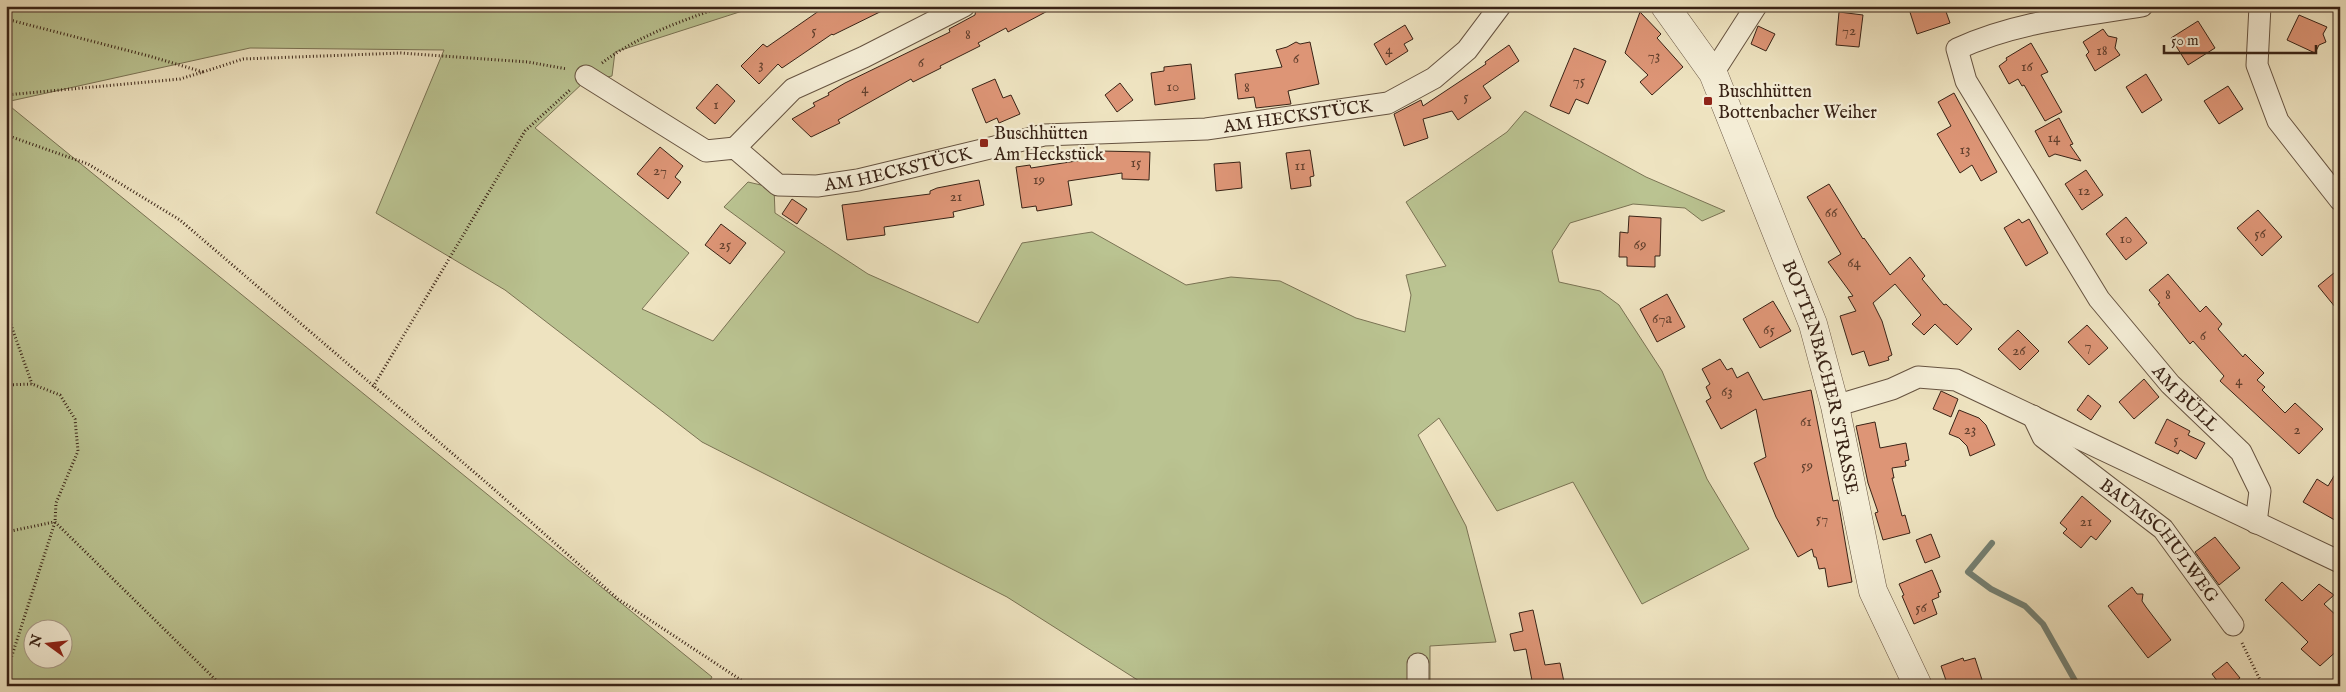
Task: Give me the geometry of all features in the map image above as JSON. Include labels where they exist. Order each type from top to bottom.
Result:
[{"type":"street","points":[[586,70],[706,151],[734,148],[793,89],[864,57],[964,6]]},
{"type":"street","name":"AM HECKSTÜCK","points":[[734,148],[778,185],[817,186],[858,180],[1044,135],[1206,129],[1388,103],[1434,78],[1467,50],[1500,6]]},
{"type":"street","name":"BOTTENBACHER STRASSE","points":[[1665,6],[1713,73],[1812,324],[1835,406],[1873,590],[1918,686]]},
{"type":"street","points":[[1713,73],[1756,6]]},
{"type":"street","name":"AM BÜLL","points":[[2142,6],[2038,22],[1979,39],[1957,49],[1966,81],[2099,299],[2170,384],[2241,452],[2260,491],[2256,523]]},
{"type":"street","points":[[2260,6],[2257,65],[2278,121],[2340,200]]},
{"type":"street","points":[[1835,406],[1892,389],[1918,378],[1956,380],[2340,562]]},
{"type":"street","name":"BAUMSCHULWEG","points":[[2033,416],[2043,437],[2163,529],[2233,625]]},
{"type":"street","points":[[1418,664],[1418,686]]},
{"type":"path","points":[[374,387],[525,131],[586,70],[654,31],[723,6]]},
{"type":"path","points":[[6,19],[203,72]]},
{"type":"path","points":[[6,95],[180,79],[243,60],[401,53],[528,62],[586,70]]},
{"type":"path","points":[[6,135],[88,164],[180,220],[618,598],[750,686]]},
{"type":"path","points":[[6,311],[32,384]]},
{"type":"path","points":[[6,385],[32,384],[60,395],[75,419],[78,451],[56,503],[55,522],[6,674]]},
{"type":"path","points":[[6,536],[11,531],[55,522]]},
{"type":"path","points":[[55,522],[222,686]]},
{"type":"path","points":[[2233,625],[2263,686]]},
{"type":"green space","points":[[6,6],[758,6],[615,52],[612,76],[584,82],[535,128],[689,253],[642,309],[713,341],[785,252],[724,207],[748,182],[774,188],[775,213],[868,274],[978,323],[1022,243],[1092,232],[1186,285],[1231,277],[1280,281],[1356,318],[1405,332],[1411,295],[1406,275],[1446,266],[1406,202],[1507,132],[1525,111],[1646,177],[1725,211],[1702,221],[1685,208],[1633,204],[1570,223],[1552,251],[1559,282],[1600,291],[1619,305],[1662,371],[1707,479],[1749,549],[1642,604],[1573,482],[1497,511],[1439,418],[1418,435],[1466,526],[1496,642],[1430,646],[1430,686],[1147,686],[1007,597],[702,442],[505,290],[376,213],[444,50],[250,48],[6,102]]},
{"type":"green space","points":[[6,103],[712,677],[707,686],[6,686]]},
{"type":"building","points":[[826,6],[892,6],[832,34],[782,68],[778,64],[759,84],[741,66],[763,44],[767,47]]},
{"type":"building","points":[[981,6],[1057,6],[1008,32],[1006,28],[978,43],[980,46],[940,66],[941,68],[913,82],[911,79],[838,120],[840,123],[811,137],[792,119],[815,106],[813,103],[829,95],[828,93],[845,83],[950,32],[949,29],[975,15],[976,9]]},
{"type":"building","points":[[1908,6],[1944,6],[1950,23],[1917,34]]},
{"type":"building","points":[[1640,12],[1661,34],[1657,38],[1683,67],[1652,95],[1640,82],[1648,75],[1625,53]]},
{"type":"building","points":[[1839,12],[1863,15],[1859,47],[1836,45]]},
{"type":"building","points":[[2299,15],[2327,27],[2323,34],[2326,42],[2319,45],[2315,53],[2287,40]]},
{"type":"building","points":[[2198,21],[2215,48],[2188,65],[2171,38]]},
{"type":"building","points":[[1405,25],[1413,39],[1404,44],[1408,51],[1386,65],[1374,44]]},
{"type":"building","points":[[1758,26],[1775,34],[1766,51],[1751,44]]},
{"type":"building","points":[[2103,29],[2108,36],[2117,38],[2115,48],[2120,55],[2095,71],[2086,55],[2089,52],[2083,42]]},
{"type":"building","points":[[1296,42],[1300,44],[1310,42],[1319,84],[1288,91],[1291,104],[1256,108],[1254,97],[1238,99],[1235,74],[1282,67],[1276,50]]},
{"type":"building","points":[[2031,43],[2048,72],[2041,75],[2062,112],[2045,121],[2024,85],[2022,86],[2018,79],[2009,84],[1999,66],[2007,60],[2006,58]]},
{"type":"building","points":[[1509,45],[1519,61],[1483,86],[1491,98],[1458,120],[1452,111],[1423,119],[1428,138],[1404,146],[1394,114],[1421,100],[1423,106],[1486,64],[1485,62]]},
{"type":"building","points":[[1574,48],[1606,61],[1588,104],[1576,99],[1569,114],[1550,106]]},
{"type":"building","points":[[1191,64],[1195,99],[1155,105],[1151,73],[1164,71],[1164,67]]},
{"type":"building","points":[[2146,74],[2162,100],[2142,113],[2126,87]]},
{"type":"building","points":[[995,79],[1003,98],[1011,95],[1020,114],[999,123],[997,118],[986,123],[972,89]]},
{"type":"building","points":[[1120,83],[1133,100],[1117,112],[1105,95]]},
{"type":"building","points":[[717,84],[735,101],[715,124],[696,108]]},
{"type":"building","points":[[2228,86],[2243,109],[2219,124],[2204,101]]},
{"type":"building","points":[[1954,93],[1997,172],[1981,181],[1972,165],[1960,173],[1937,134],[1951,126],[1938,102]]},
{"type":"building","points":[[2059,118],[2073,144],[2070,145],[2081,161],[2055,154],[2049,157],[2035,131]]},
{"type":"building","points":[[660,147],[683,166],[675,177],[681,182],[668,199],[637,174]]},
{"type":"building","points":[[1310,150],[1314,176],[1310,177],[1311,186],[1291,189],[1286,153]]},
{"type":"building","points":[[1100,151],[1150,152],[1149,180],[1122,179],[1122,173],[1068,181],[1072,205],[1037,211],[1036,206],[1022,208],[1016,167],[1030,165],[1031,168],[1102,157]]},
{"type":"building","points":[[1240,162],[1242,188],[1216,191],[1214,164]]},
{"type":"building","points":[[2086,170],[2103,195],[2082,210],[2065,184]]},
{"type":"building","points":[[979,180],[984,205],[953,212],[954,217],[884,227],[885,235],[847,240],[842,205],[930,194],[930,191],[937,188]]},
{"type":"building","points":[[1829,184],[1863,239],[1890,275],[1910,257],[1925,276],[1922,279],[1944,305],[1946,304],[1972,329],[1957,345],[1935,324],[1924,335],[1912,324],[1921,315],[1895,284],[1873,303],[1882,321],[1892,355],[1888,357],[1889,360],[1869,366],[1864,351],[1852,355],[1840,316],[1856,311],[1848,297],[1853,296],[1828,262],[1841,254],[1807,197]]},
{"type":"building","points":[[792,199],[807,209],[797,224],[782,214]]},
{"type":"building","points":[[2258,210],[2282,237],[2262,256],[2237,228]]},
{"type":"building","points":[[1629,216],[1661,218],[1660,256],[1655,256],[1655,267],[1627,266],[1627,257],[1619,257],[1620,232],[1628,233]]},
{"type":"building","points":[[2126,217],[2147,243],[2126,260],[2106,234]]},
{"type":"building","points":[[2019,219],[2022,223],[2029,219],[2048,253],[2026,266],[2004,228]]},
{"type":"building","points":[[721,224],[746,243],[730,264],[705,245]]},
{"type":"building","points":[[2340,268],[2340,313],[2318,286]]},
{"type":"building","points":[[2168,274],[2200,312],[2206,306],[2222,324],[2218,329],[2243,357],[2245,354],[2264,373],[2257,380],[2265,387],[2262,390],[2285,413],[2295,403],[2323,429],[2299,454],[2220,381],[2224,376],[2193,341],[2190,344],[2158,304],[2160,303],[2149,290]]},
{"type":"building","points":[[1667,294],[1685,327],[1657,342],[1640,309]]},
{"type":"building","points":[[1773,301],[1791,331],[1760,348],[1743,319]]},
{"type":"building","points":[[2087,325],[2108,348],[2089,365],[2068,342]]},
{"type":"building","points":[[2018,330],[2039,351],[2020,370],[1998,349]]},
{"type":"building","points":[[1720,359],[1727,370],[1732,368],[1737,378],[1748,372],[1763,400],[1811,390],[1833,501],[1838,500],[1852,582],[1828,587],[1825,568],[1819,569],[1812,549],[1798,557],[1776,517],[1754,463],[1766,457],[1756,409],[1721,429],[1706,401],[1711,398],[1706,387],[1710,384],[1702,369]]},
{"type":"building","points":[[2144,379],[2159,397],[2134,419],[2119,402]]},
{"type":"building","points":[[1941,391],[1958,399],[1951,417],[1933,409]]},
{"type":"building","points":[[2088,395],[2101,406],[2091,420],[2077,410]]},
{"type":"building","points":[[1959,410],[1979,418],[1986,425],[1995,445],[1970,456],[1967,446],[1959,438],[1949,434]]},
{"type":"building","points":[[2167,419],[2190,431],[2188,435],[2205,443],[2196,459],[2180,450],[2178,454],[2155,443]]},
{"type":"building","points":[[1875,422],[1880,448],[1906,443],[1909,460],[1905,461],[1906,466],[1892,468],[1894,478],[1892,478],[1902,516],[1905,515],[1910,533],[1883,540],[1875,513],[1878,512],[1868,483],[1856,426]]},
{"type":"building","points":[[2340,466],[2340,523],[2303,502],[2317,479],[2328,486]]},
{"type":"building","points":[[2082,496],[2111,521],[2096,540],[2091,536],[2081,548],[2063,533],[2067,529],[2060,523]]},
{"type":"building","points":[[1931,534],[1940,557],[1925,563],[1916,540]]},
{"type":"building","points":[[2215,537],[2240,568],[2219,585],[2195,552]]},
{"type":"building","points":[[1932,570],[1941,592],[1938,593],[1939,597],[1932,600],[1937,614],[1914,624],[1899,584]]},
{"type":"building","points":[[2282,582],[2302,601],[2319,584],[2334,595],[2324,604],[2340,619],[2340,648],[2320,666],[2301,649],[2308,642],[2265,600]]},
{"type":"building","points":[[2132,587],[2137,594],[2143,594],[2142,601],[2171,640],[2148,658],[2108,606]]},
{"type":"building","points":[[1533,610],[1545,665],[1560,663],[1564,682],[1559,683],[1559,686],[1533,686],[1526,649],[1514,651],[1510,634],[1523,631],[1519,613]]},
{"type":"building","points":[[1963,658],[1964,661],[1975,658],[1984,686],[1948,686],[1941,666]]},
{"type":"building","points":[[2227,662],[2240,678],[2230,686],[2221,686],[2212,674]]},
{"type":"waterway","points":[[1992,543],[1968,572],[1991,589],[2025,606],[2043,624],[2078,686]]},
{"type":"place","name":"Buschhütten Bottenbacher Weiher","points":[[1708,101]]},
{"type":"place","name":"Buschhütten Am Heckstück","points":[[984,143]]}]
